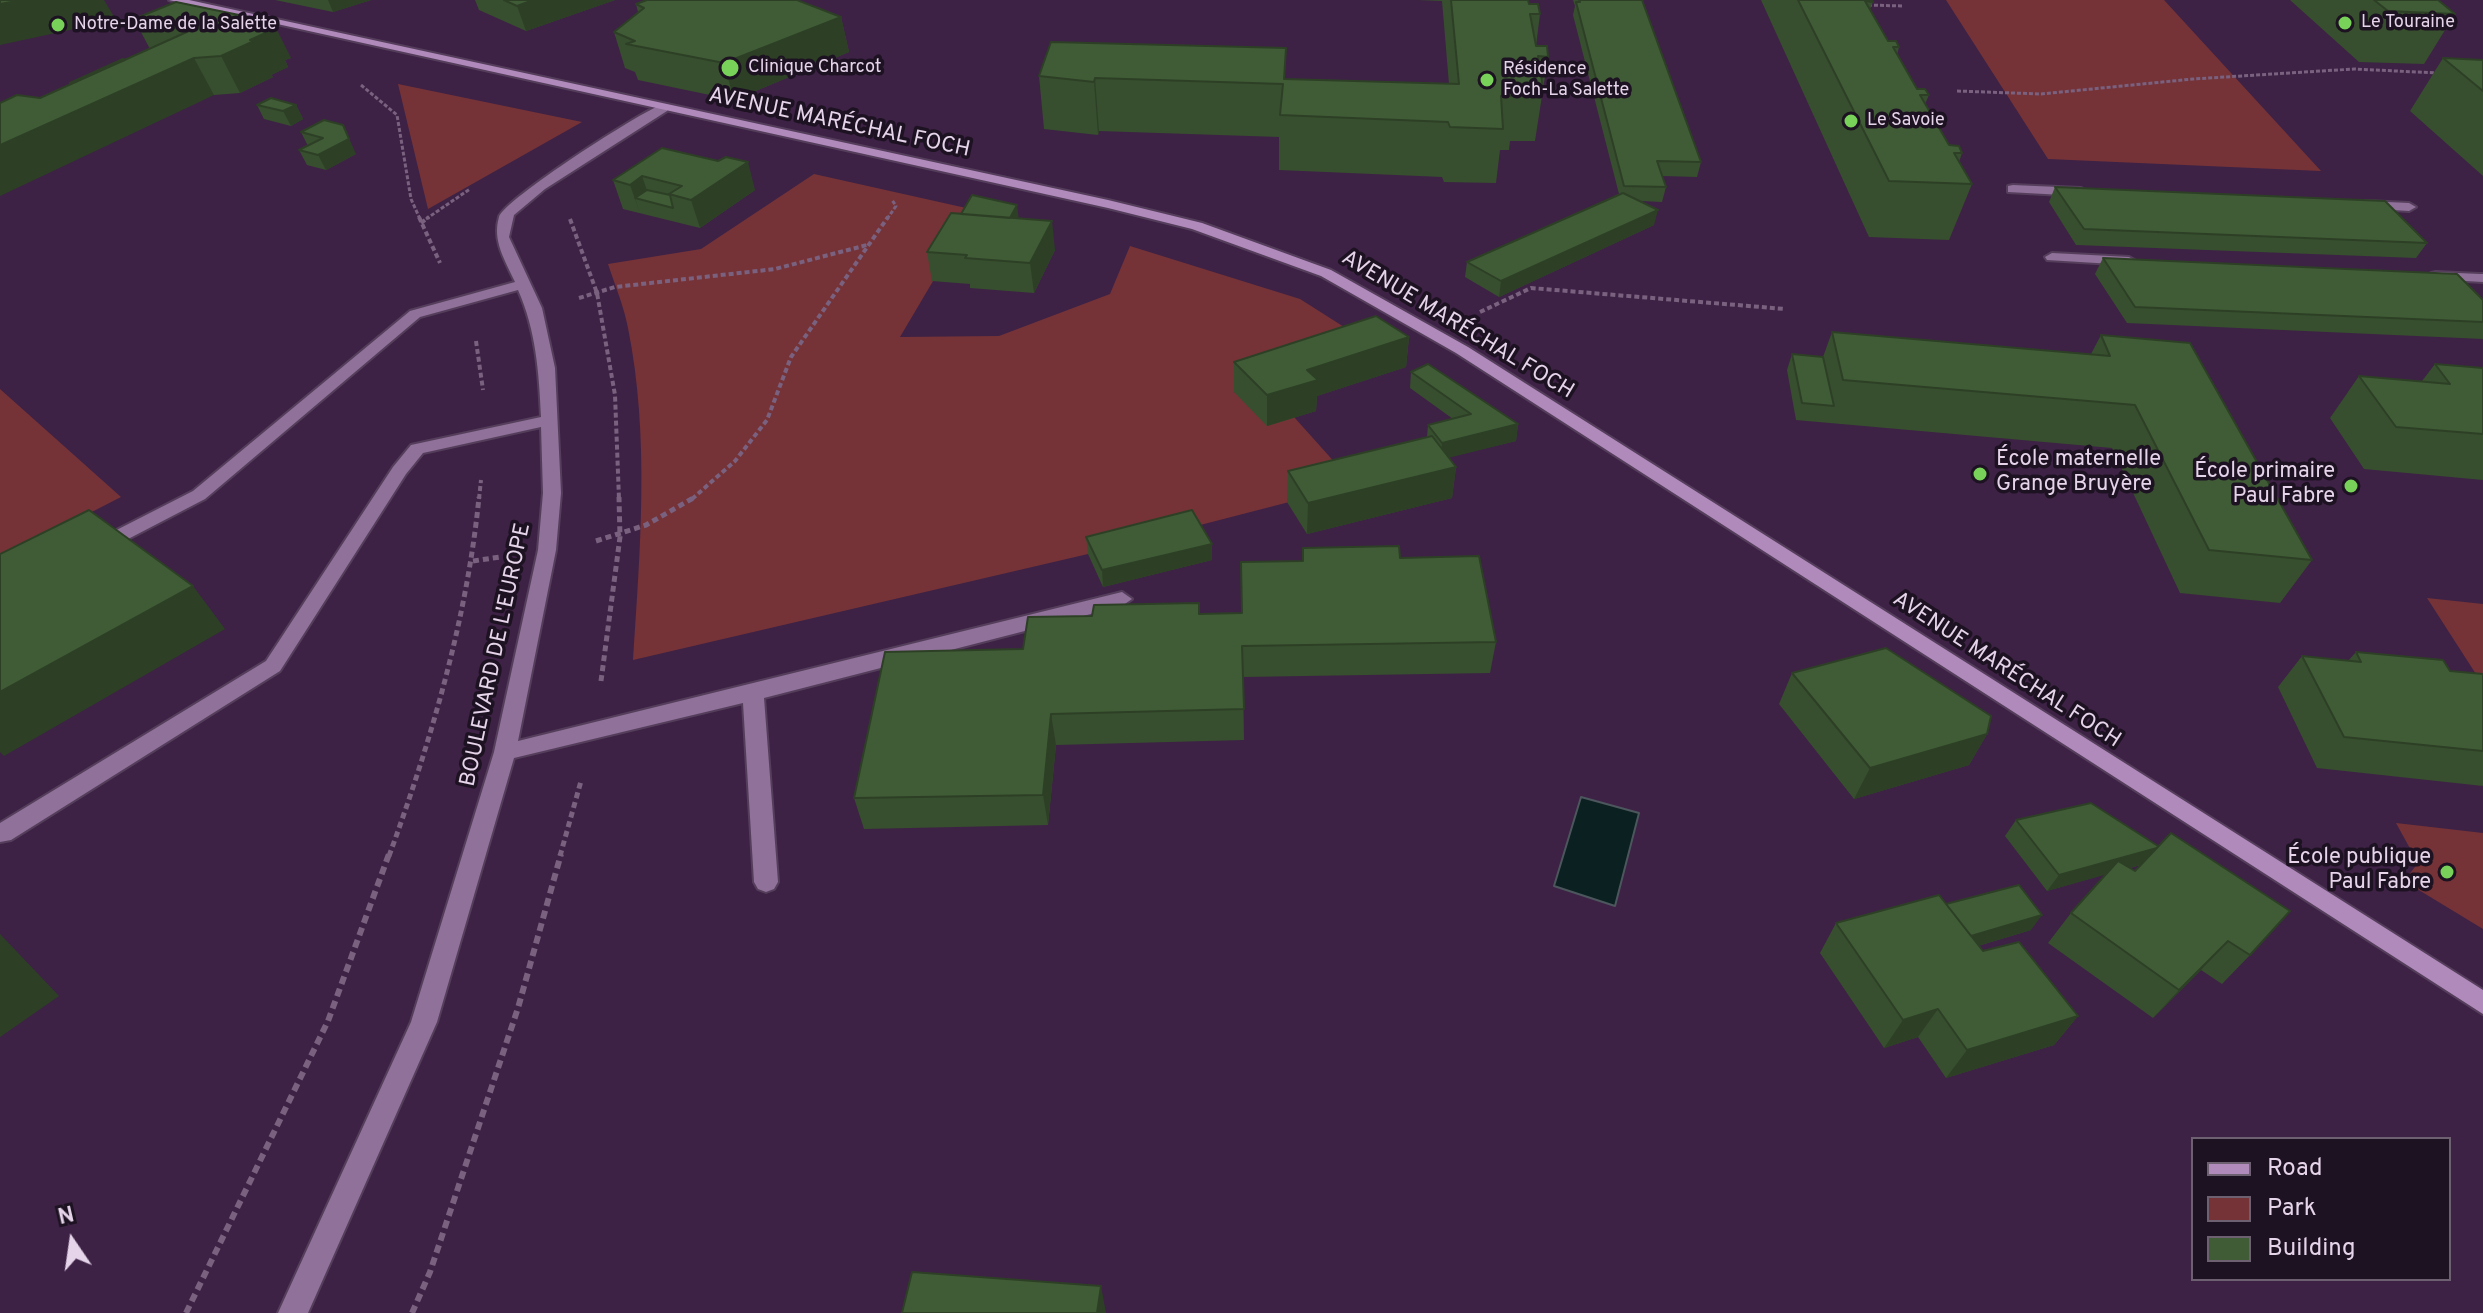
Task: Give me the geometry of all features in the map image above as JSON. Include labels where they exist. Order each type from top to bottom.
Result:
[{"type":"main road","name":"AVENUE MARÉCHAL FOCH","points":[[174,0],[1197,226],[1326,273],[1462,350],[2483,1003]]},
{"type":"street","name":"BOULEVARD DE L'EUROPE","points":[[293,1313],[424,1022],[505,752],[547,550],[552,493],[547,368],[534,308],[502,237],[507,214],[540,186],[663,108]]},
{"type":"street","points":[[2013,189],[2092,192]]},
{"type":"street","points":[[2345,204],[2409,207]]},
{"type":"street","points":[[2052,257],[2147,262]]},
{"type":"street","points":[[2417,275],[2480,278]]},
{"type":"street","points":[[85,553],[199,495],[415,314],[523,284]]},
{"type":"street","points":[[0,832],[3,834],[273,666],[399,471],[417,449],[549,420]]},
{"type":"street","points":[[505,752],[753,693],[1122,599]]},
{"type":"street","points":[[753,693],[766,882]]},
{"type":"path","points":[[1862,4],[1903,6]]},
{"type":"path","points":[[1957,91],[2041,94],[2193,79],[2354,69],[2440,73]]},
{"type":"path","name":"BOULEVARD DE L'EUROPE","points":[[186,1313],[328,1021],[423,763],[473,561],[486,434],[481,366],[472,322],[411,199],[397,115],[356,80]]},
{"type":"path","points":[[473,561],[620,537],[673,510],[713,481],[769,418],[789,360],[896,206],[890,193]]},
{"type":"path","points":[[534,308],[615,287],[775,269],[869,245]]},
{"type":"path","points":[[1473,316],[1531,288],[1785,309]]},
{"type":"green space","points":[[1946,0],[2164,0],[2321,171],[2048,159]]},
{"type":"green space","points":[[398,84],[582,122],[428,209]]},
{"type":"green space","points":[[814,174],[975,210],[900,337],[999,336],[1110,294],[1130,246],[1300,299],[1374,346],[1234,392],[1294,417],[1355,485],[1088,554],[633,660],[641,494],[639,411],[628,328],[608,264],[701,249]]},
{"type":"green space","points":[[0,389],[121,497],[0,559]]},
{"type":"green space","points":[[2427,598],[2483,604],[2483,685]]},
{"type":"green space","name":"École publique Paul Fabre","points":[[2396,823],[2483,833],[2483,929],[2404,881],[2418,863]]},
{"type":"shaded area","points":[[1581,797],[1639,813],[1615,906],[1554,886]]},
{"type":"building","points":[[0,0],[22,0],[0,4]]},
{"type":"building","points":[[504,0],[533,0],[517,6]]},
{"type":"building","points":[[647,0],[797,0],[841,17],[724,63],[626,44],[635,41],[614,32],[644,8],[636,4]]},
{"type":"building","points":[[1451,0],[1528,0],[1529,4],[1538,4],[1540,14],[1530,14],[1536,46],[1547,46],[1548,57],[1538,56],[1543,88],[1515,87],[1517,96],[1501,96],[1503,129],[1450,127],[1448,122],[1280,115],[1283,84],[1095,78],[1094,82],[1039,76],[1051,42],[1286,48],[1284,79],[1459,84]]},
{"type":"building","points":[[1642,0],[1701,162],[1657,161],[1666,187],[1624,186],[1576,2]]},
{"type":"building","points":[[1798,0],[1872,0],[1865,1],[1888,41],[1896,41],[1899,47],[1893,47],[1917,89],[1925,89],[1929,95],[1920,95],[1949,145],[1959,146],[1962,153],[1954,153],[1972,184],[1889,181]]},
{"type":"building","points":[[2374,0],[2438,0],[2455,14],[2388,11]]},
{"type":"building","points":[[176,2],[273,22],[261,27],[270,31],[221,56],[194,58],[0,145],[0,103],[17,95],[40,98],[189,31],[134,19]]},
{"type":"building","points":[[2443,58],[2483,60],[2483,91]]},
{"type":"building","points":[[123,59],[125,60],[70,83]]},
{"type":"building","points":[[271,98],[296,105],[283,111],[257,105]]},
{"type":"building","points":[[324,120],[343,125],[349,139],[318,155],[299,150],[323,138],[301,132]]},
{"type":"building","points":[[662,148],[718,161],[726,157],[748,162],[691,200],[669,194],[682,186],[642,176],[630,185],[613,180]]},
{"type":"building","points":[[2055,187],[2385,201],[2427,243],[2084,229]]},
{"type":"building","points":[[647,190],[670,195],[673,208],[635,198]]},
{"type":"building","points":[[1623,193],[1658,210],[1501,281],[1467,262]]},
{"type":"building","points":[[972,195],[1017,205],[1010,218],[961,214]]},
{"type":"building","points":[[951,213],[1052,221],[1030,263],[927,252]]},
{"type":"building","points":[[2103,258],[2457,274],[2483,300],[2483,322],[2135,307]]},
{"type":"building","points":[[1376,316],[1409,337],[1307,370],[1318,380],[1267,395],[1234,362]]},
{"type":"building","points":[[1832,332],[2110,356],[2101,335],[2190,343],[2312,560],[2209,550],[2135,405],[1843,380]]},
{"type":"building","points":[[1792,354],[1823,357],[1834,406],[1802,403]]},
{"type":"building","points":[[1428,364],[1518,424],[1442,443],[1428,425],[1471,414],[1411,372]]},
{"type":"building","points":[[2435,364],[2483,368],[2483,434],[2396,427],[2359,376],[2450,384]]},
{"type":"building","points":[[1432,436],[1456,467],[1308,503],[1288,471]]},
{"type":"building","points":[[89,510],[193,586],[0,692],[0,554]]},
{"type":"building","points":[[1192,510],[1212,544],[1102,570],[1086,537]]},
{"type":"building","points":[[1399,546],[1400,558],[1479,556],[1496,642],[1242,646],[1244,709],[1051,714],[1043,795],[854,798],[885,652],[1023,649],[1028,617],[1092,616],[1094,605],[1199,603],[1199,614],[1242,613],[1241,562],[1303,561],[1303,548]]},
{"type":"building","points":[[1886,648],[1991,716],[1987,734],[1870,768],[1792,673]]},
{"type":"building","points":[[2356,652],[2443,660],[2450,671],[2483,674],[2483,751],[2344,737],[2302,656],[2361,662]]},
{"type":"building","points":[[2091,803],[2157,848],[2059,875],[2016,820]]},
{"type":"building","points":[[2171,833],[2290,911],[2250,955],[2228,941],[2179,990],[2071,913],[2118,861],[2135,871]]},
{"type":"building","points":[[2019,885],[2042,915],[1971,936],[1946,904]]},
{"type":"building","points":[[1939,895],[1983,951],[2019,942],[2078,1016],[1967,1050],[1938,1009],[1903,1020],[1836,923]]},
{"type":"building","points":[[912,1272],[1101,1286],[1097,1313],[902,1313]]},
{"type":"place","name":"Le Touraine","points":[[2345,23]]},
{"type":"place","name":"Notre-Dame de la Salette","points":[[58,25]]},
{"type":"place","name":"Clinique Charcot","points":[[730,68]]},
{"type":"place","name":"Résidence Foch-La Salette","points":[[1487,80]]},
{"type":"place","name":"Le Savoie","points":[[1851,121]]},
{"type":"place","name":"École maternelle Grange Bruyère","points":[[1980,474]]},
{"type":"place","name":"École primaire Paul Fabre","points":[[2351,486]]},
{"type":"place","name":"École publique Paul Fabre","points":[[2447,872]]}]
